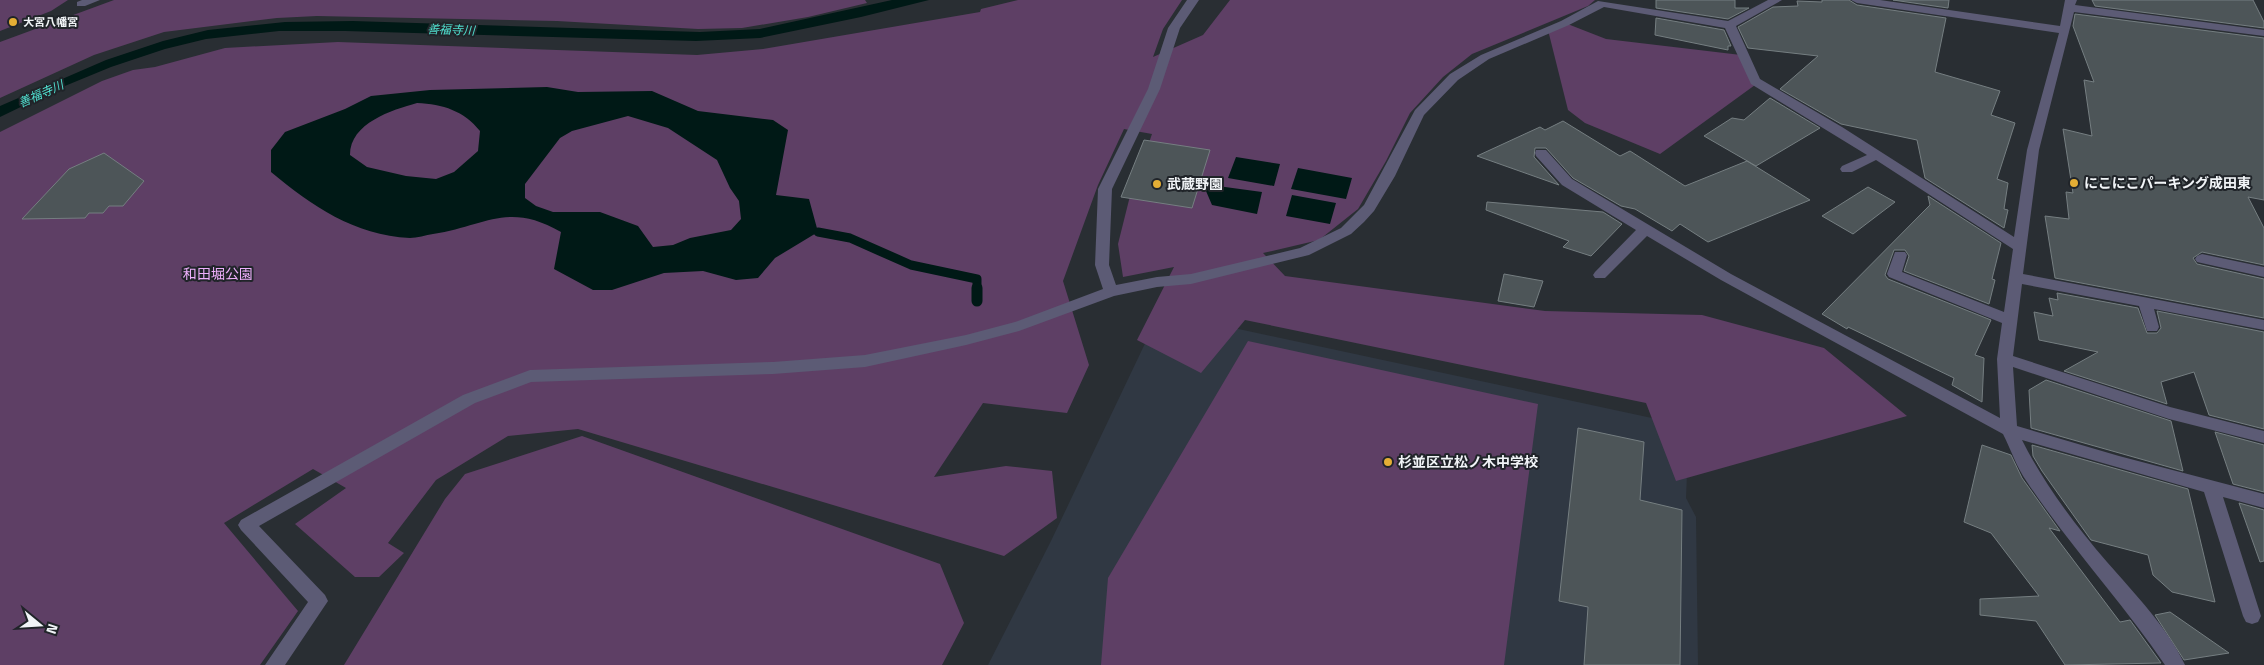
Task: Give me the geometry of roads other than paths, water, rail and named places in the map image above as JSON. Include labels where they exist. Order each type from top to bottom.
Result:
[{"type":"street","points":[[87,0],[81,4],[94,0]]},
{"type":"street","points":[[1111,291],[1102,265],[1105,189],[1154,89],[1174,28],[1193,0]]},
{"type":"street","points":[[274,665],[319,601],[247,525],[469,398],[530,376],[772,368],[865,361],[966,340],[1019,326],[1111,291],[1157,282],[1191,279],[1304,252],[1346,231],[1369,208],[1401,151],[1419,113],[1454,77],[1485,57],[1565,23],[1602,4],[1730,25],[1776,0]]},
{"type":"street","points":[[1857,0],[1908,4],[2066,30]]},
{"type":"street","points":[[2176,665],[2141,614],[2099,565],[2032,476],[2008,430],[2005,391],[2006,359],[2033,150],[2066,30],[2070,4],[2264,33]]},
{"type":"street","points":[[1730,25],[1755,81],[1877,155],[2020,247]]},
{"type":"street","points":[[1541,153],[1567,182],[1726,278],[2008,430],[2211,488],[2264,501]]},
{"type":"street","points":[[1847,169],[1877,155]]},
{"type":"street","points":[[1600,275],[1646,228]]},
{"type":"street","points":[[1900,256],[1894,274],[2011,321]]},
{"type":"street","points":[[2202,259],[2264,272]]},
{"type":"street","points":[[2016,278],[2264,325]]},
{"type":"street","points":[[2145,303],[2152,327]]},
{"type":"street","points":[[2006,359],[2169,413],[2264,437]]},
{"type":"street","points":[[2211,488],[2252,616]]},
{"type":"water","name":"善福寺川","points":[[892,0],[929,0],[861,17],[760,38],[696,41],[345,31],[279,31],[206,39],[165,49],[111,67],[60,88],[0,117],[0,106],[106,60],[163,41],[208,30],[285,22],[353,21],[700,32],[760,29]]},
{"type":"water","points":[[547,87],[578,92],[652,91],[698,111],[773,120],[788,130],[776,195],[809,199],[818,232],[775,258],[758,278],[736,280],[703,271],[664,273],[612,290],[593,290],[554,269],[561,232],[542,223],[526,218],[497,218],[416,238],[390,236],[352,225],[335,217],[302,196],[271,172],[271,150],[285,132],[345,109],[371,96],[430,90]],"holes":[[[417,103],[444,107],[467,118],[480,131],[478,151],[454,172],[436,179],[406,176],[367,167],[350,155],[352,144],[357,134],[365,126],[385,114]],[[628,116],[668,128],[717,160],[730,188],[739,201],[741,219],[731,230],[690,238],[673,245],[653,247],[638,226],[600,212],[553,212],[536,206],[525,198],[525,184],[560,138],[572,131]]]},
{"type":"water","points":[[1236,157],[1280,164],[1274,186],[1228,178]]},
{"type":"water","points":[[1298,168],[1352,178],[1346,199],[1291,189]]},
{"type":"water","points":[[1203,184],[1262,192],[1257,214],[1212,205]]},
{"type":"water","points":[[1292,195],[1336,203],[1330,224],[1286,216]]},
{"type":"waterway","points":[[818,232],[850,238],[911,265],[977,279],[977,301]]},
{"type":"place","name":"大宮八幡宮","points":[[13,22]]},
{"type":"place","name":"にこにこパーキング成田東","points":[[2074,183]]},
{"type":"place","name":"武蔵野園","points":[[1157,184]]},
{"type":"place","name":"杉並区立松ノ木中学校","points":[[1388,462]]},
{"type":"park label","name":"和田堀公園","points":[[218,274]]}]
